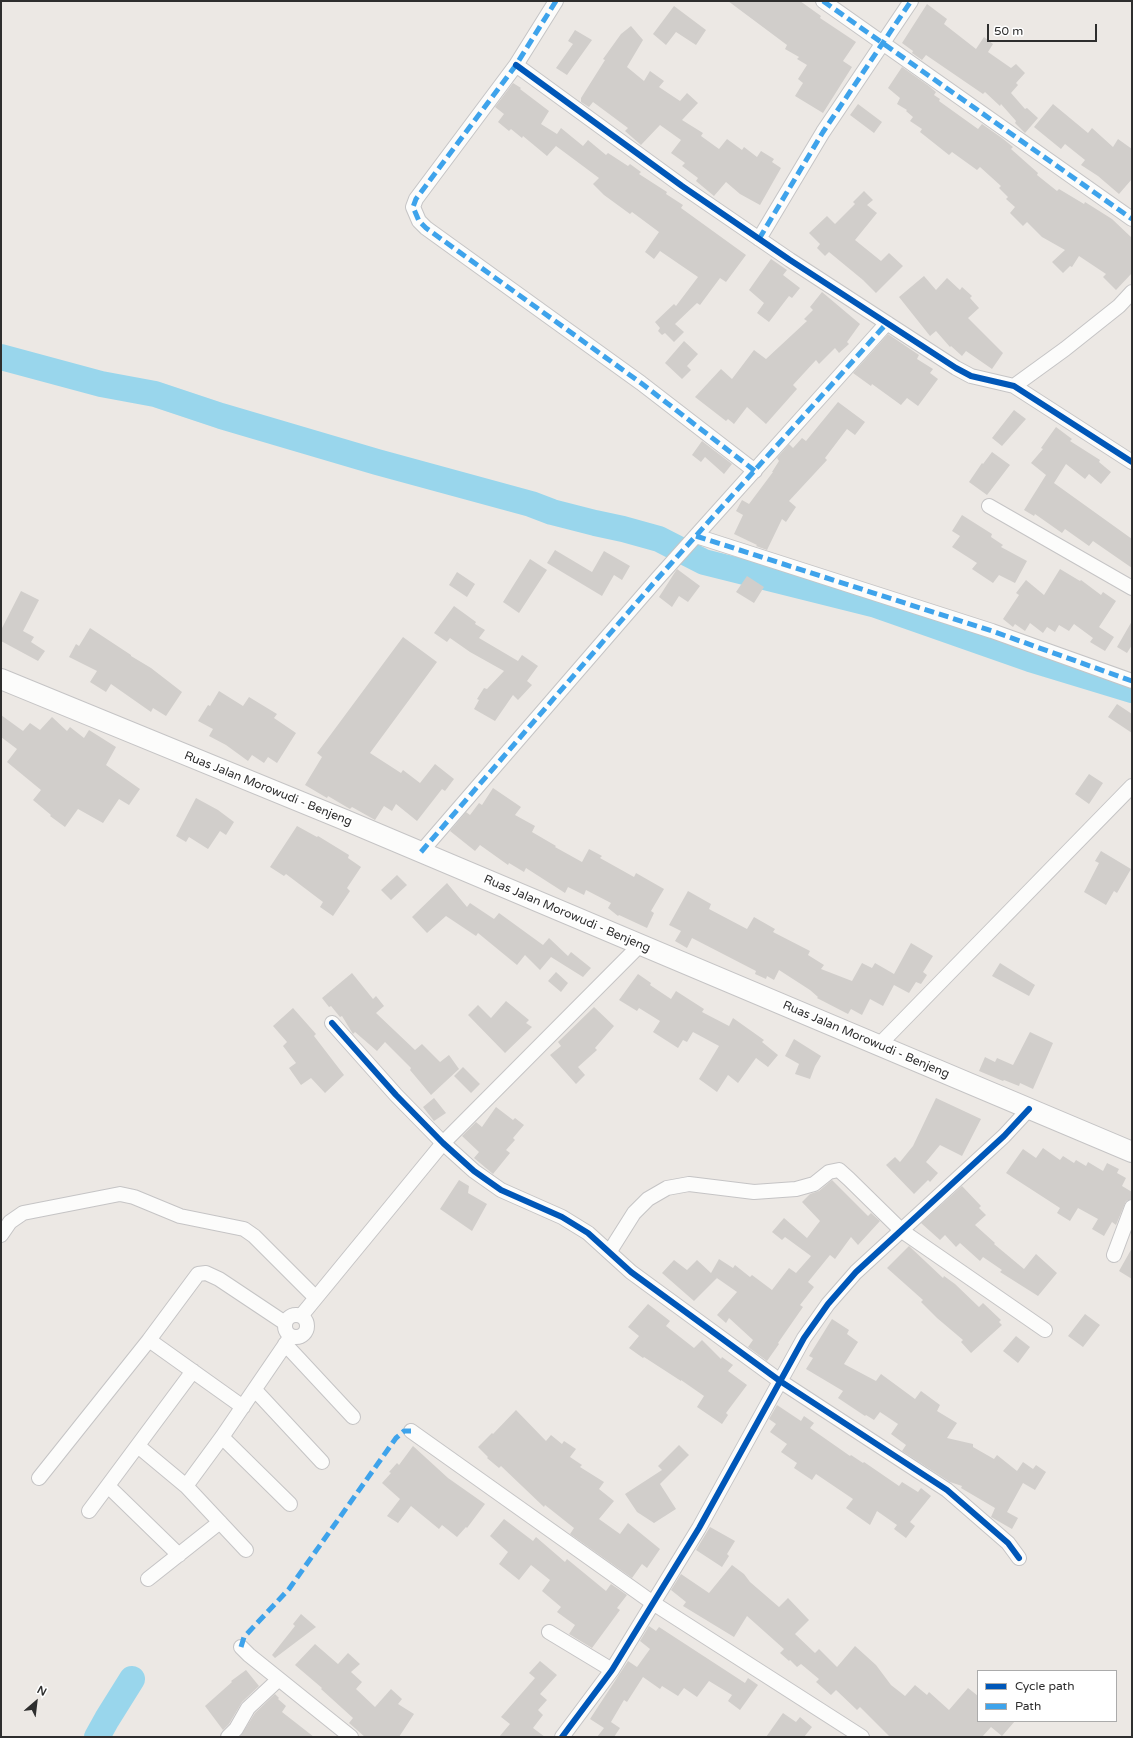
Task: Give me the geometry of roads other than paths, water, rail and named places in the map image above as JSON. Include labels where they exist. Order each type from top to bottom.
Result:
[{"type":"main road","name":"Ruas Jalan Morowudi - Benjeng","points":[[1,679],[421,852],[1132,1152]]},
{"type":"street","points":[[556,1],[516,65],[416,198],[413,207],[419,221],[426,228],[641,383],[755,470]]},
{"type":"street","points":[[823,1],[1132,219]]},
{"type":"street","points":[[759,239],[823,132],[911,1]]},
{"type":"street","points":[[516,65],[682,186],[759,239],[887,323],[966,373],[1014,386],[1132,462]]},
{"type":"street","points":[[1014,386],[1065,349],[1119,306],[1132,292]]},
{"type":"street","points":[[421,852],[696,536],[887,323]]},
{"type":"street","points":[[989,506],[1132,588]]},
{"type":"street","points":[[696,536],[992,632],[1132,681]]},
{"type":"street","points":[[880,1045],[1132,786]]},
{"type":"street","points":[[301,1316],[315,1297],[443,1143],[640,945]]},
{"type":"street","points":[[332,1023],[396,1095],[443,1143],[474,1171],[501,1190],[562,1217],[588,1233],[632,1272],[780,1381],[947,1490],[1008,1543],[1019,1558]]},
{"type":"street","points":[[562,1737],[612,1670],[699,1528],[804,1338],[828,1304],[856,1272],[1004,1136],[1029,1109]]},
{"type":"street","points":[[610,1251],[634,1213],[648,1200],[667,1188],[689,1184],[754,1192],[796,1189],[814,1184],[829,1172],[839,1170],[902,1231],[1045,1330]]},
{"type":"street","points":[[1,1235],[10,1222],[23,1213],[120,1194],[134,1197],[180,1216],[244,1229],[254,1236],[315,1297]]},
{"type":"street","points":[[1114,1255],[1132,1207]]},
{"type":"street","points":[[39,1478],[149,1340],[198,1274],[206,1272],[287,1334],[353,1417]]},
{"type":"street","points":[[186,1486],[255,1390],[287,1334],[291,1316],[301,1316]]},
{"type":"street","points":[[287,1334],[296,1337],[305,1332],[307,1324],[301,1316]]},
{"type":"street","points":[[149,1340],[243,1407]]},
{"type":"street","points":[[89,1511],[193,1371]]},
{"type":"street","points":[[255,1390],[322,1462]]},
{"type":"street","points":[[411,1431],[653,1603],[862,1737]]},
{"type":"street","points":[[222,1437],[290,1504]]},
{"type":"street","points":[[138,1446],[186,1486],[246,1550]]},
{"type":"street","points":[[108,1486],[178,1555]]},
{"type":"street","points":[[148,1579],[220,1522]]},
{"type":"street","points":[[549,1632],[612,1670]]},
{"type":"street","points":[[241,1646],[279,1679],[351,1737]]},
{"type":"street","points":[[228,1737],[236,1729],[248,1708],[279,1679]]},
{"type":"waterway","points":[[1,357],[101,384],[155,394],[221,416],[377,462],[531,504],[552,512],[659,539],[704,562],[876,605],[1030,659],[1132,690]]},
{"type":"waterway","points":[[97,1737],[132,1679]]}]
